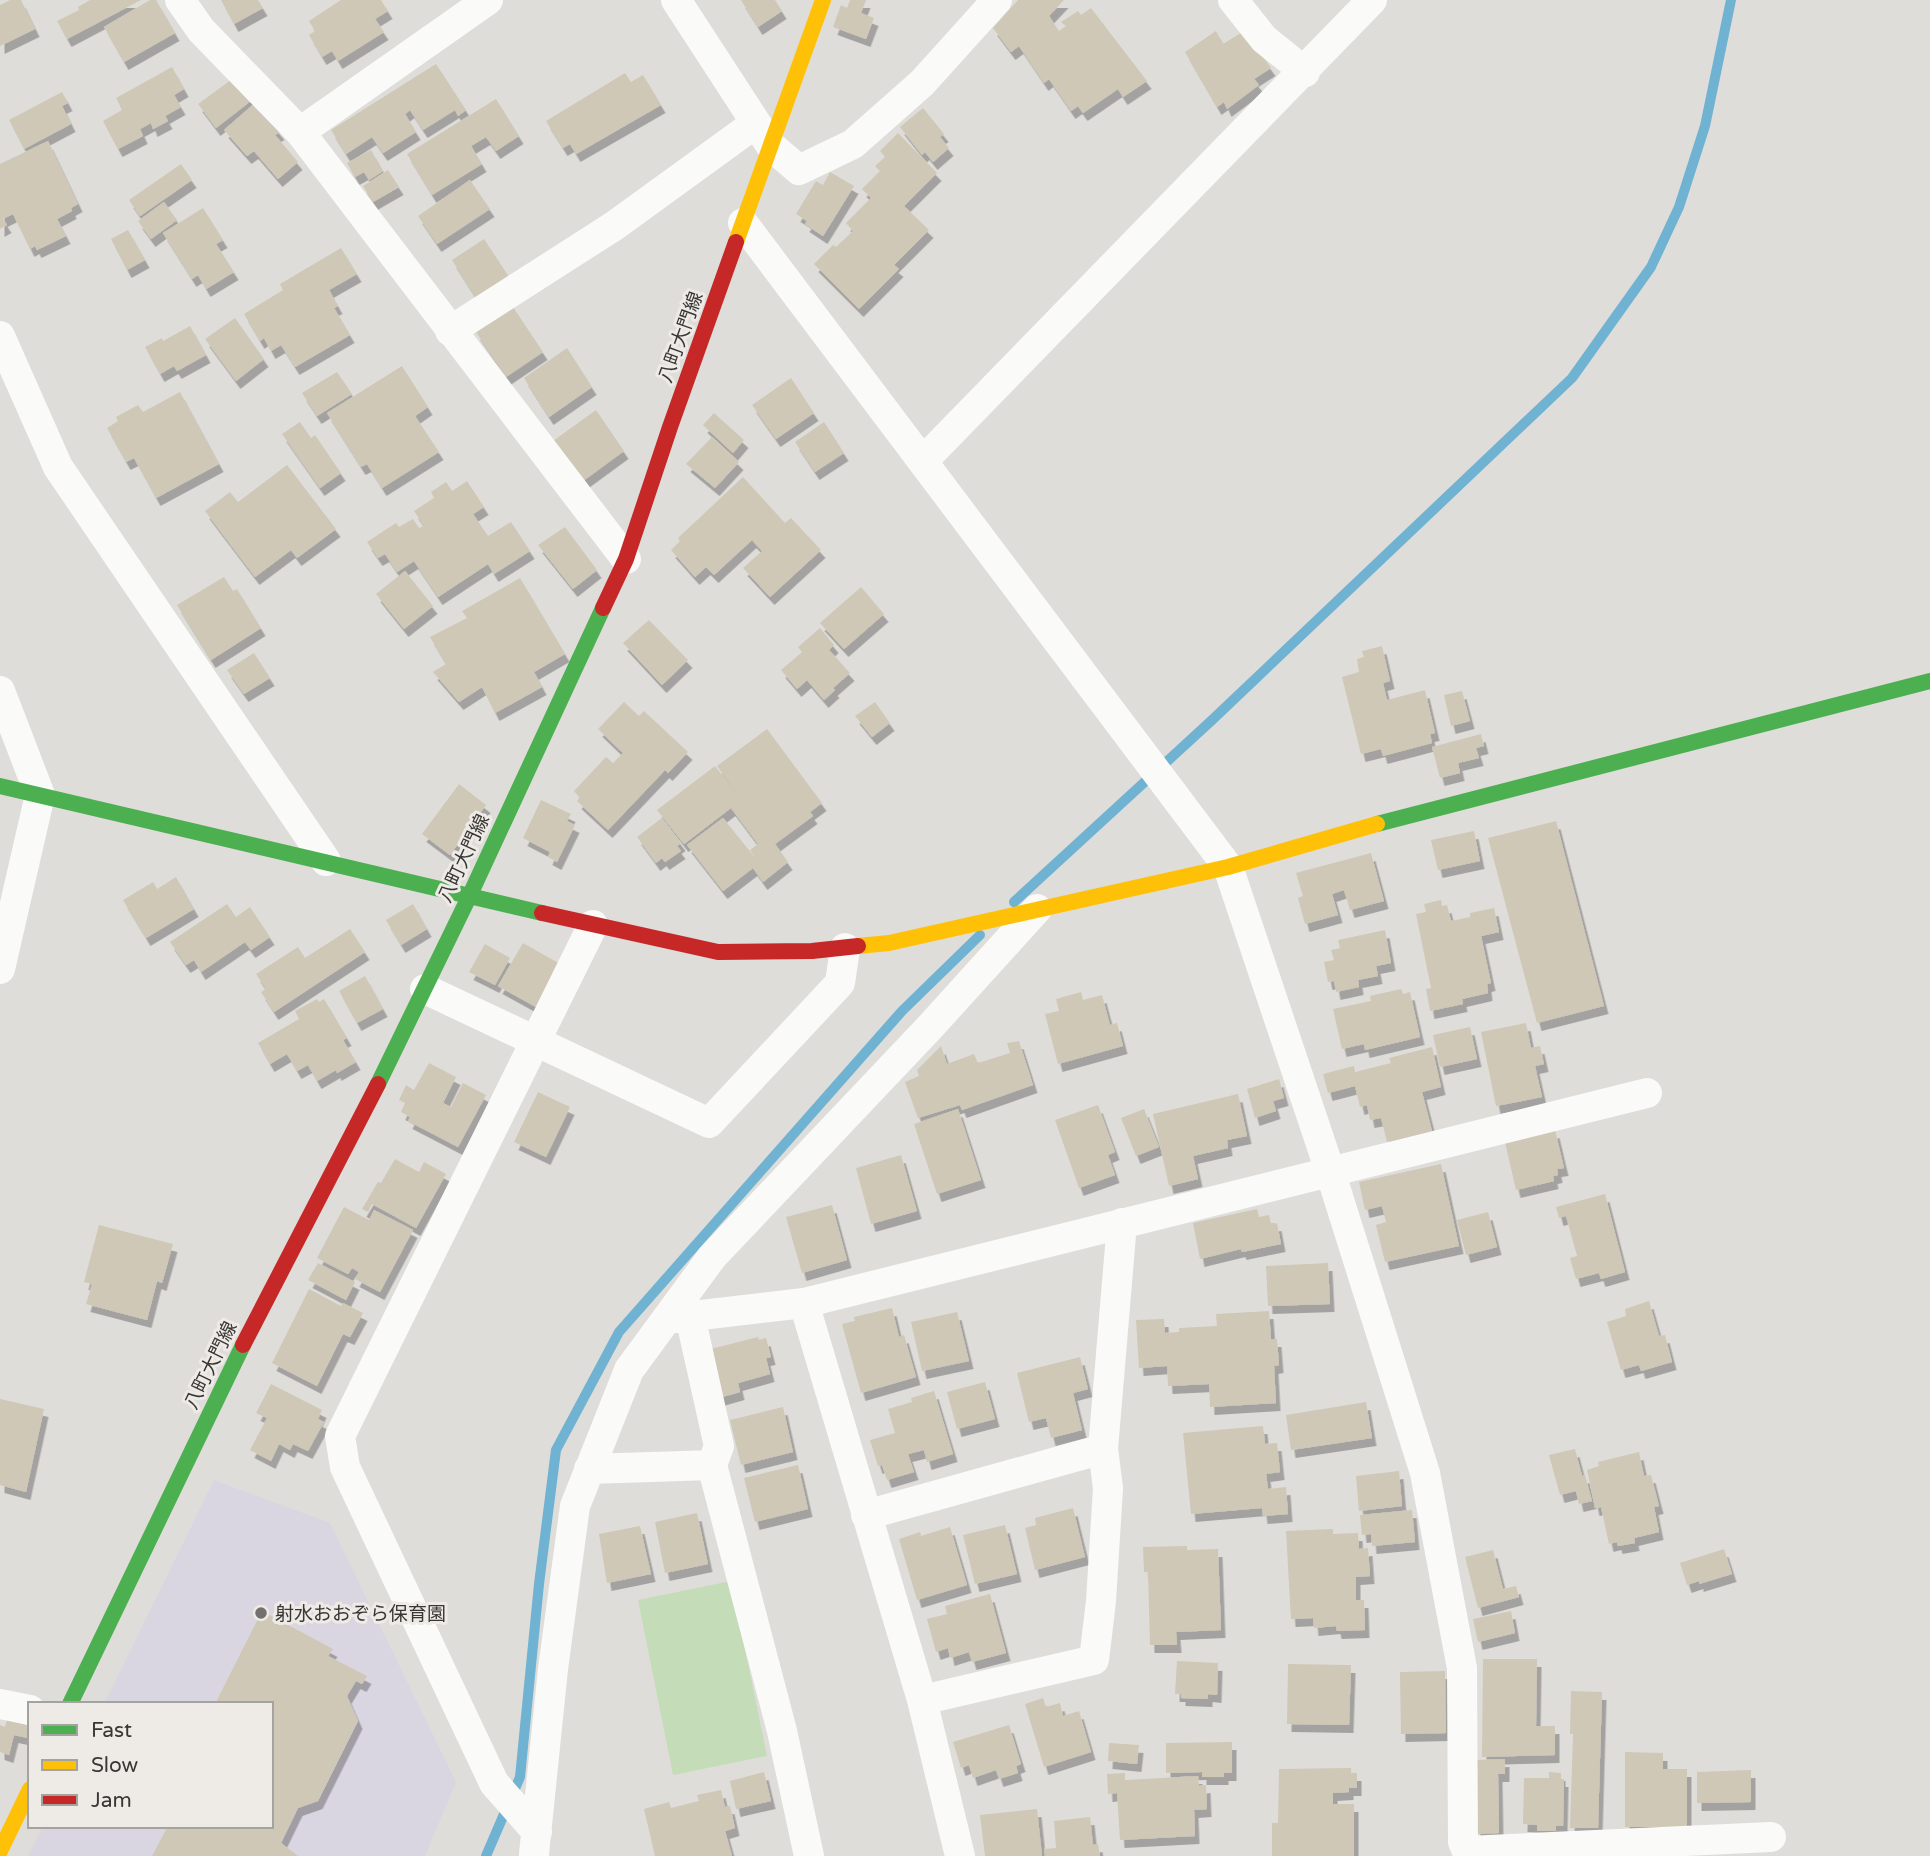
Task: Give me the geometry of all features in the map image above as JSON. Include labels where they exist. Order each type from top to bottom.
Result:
[{"type":"street","points":[[180,0],[201,30],[300,132],[625,559]]},
{"type":"street","points":[[300,132],[488,0]]},
{"type":"street","points":[[676,0],[763,135],[799,170],[853,144],[922,83],[997,0]]},
{"type":"street","name":"八町大門線","points":[[72,1702],[250,1330],[362,1118],[425,989],[625,559],[743,223],[763,135],[823,0]]},
{"type":"street","points":[[1233,0],[1264,39],[1305,72]]},
{"type":"street","points":[[923,461],[1305,72],[1372,0]]},
{"type":"street","points":[[450,331],[763,135]]},
{"type":"street","points":[[743,223],[1228,867],[1330,1171],[1425,1473],[1462,1668],[1463,1842],[1468,1853],[1771,1837]]},
{"type":"street","points":[[0,336],[58,467],[326,861]]},
{"type":"street","points":[[0,786],[718,953],[812,951],[890,943],[1228,867],[1393,818],[1930,681]]},
{"type":"street","points":[[0,691],[40,795],[0,968]]},
{"type":"street","points":[[535,1850],[553,1669],[575,1507],[629,1370],[679,1317],[712,1257],[1038,909]]},
{"type":"street","points":[[535,1850],[494,1783],[345,1467],[340,1436],[593,925]]},
{"type":"street","points":[[425,989],[709,1123],[840,983],[845,948]]},
{"type":"street","points":[[679,1317],[804,1303],[1647,1093]]},
{"type":"street","points":[[922,1700],[1094,1660],[1101,1601],[1108,1488],[1103,1449],[1122,1223]]},
{"type":"street","points":[[804,1303],[922,1700],[960,1856]]},
{"type":"street","points":[[679,1317],[719,1446],[712,1465],[782,1731],[809,1856]]},
{"type":"street","points":[[866,1515],[1103,1449]]},
{"type":"street","points":[[589,1469],[712,1465]]},
{"type":"street","points":[[0,1704],[28,1710]]},
{"type":"street","points":[[0,1851],[28,1792]]},
{"type":"shaded area","name":"射水おおぞら保育園","points":[[214,1480],[330,1523],[456,1782],[425,1856],[28,1856],[42,1828],[273,1828],[273,1702],[105,1702]]},
{"type":"green space","points":[[731,1581],[767,1756],[673,1775],[638,1600]]},
{"type":"building","points":[[10,0],[21,0],[35,29],[0,46],[0,5]]},
{"type":"building","points":[[90,0],[141,0],[67,39],[57,21],[79,10],[78,7]]},
{"type":"building","points":[[150,0],[156,0],[175,33],[124,62],[104,27]]},
{"type":"building","points":[[221,0],[258,0],[263,8],[234,24]]},
{"type":"building","points":[[341,0],[381,0],[388,11],[375,19],[384,32],[338,61],[332,51],[322,57],[309,35],[315,31],[309,21]]},
{"type":"building","points":[[741,0],[775,0],[782,11],[758,27]]},
{"type":"building","points":[[850,0],[866,0],[861,13],[874,18],[866,39],[833,27],[841,5],[847,8]]},
{"type":"building","points":[[1018,0],[1064,0],[1049,16],[1059,31],[1066,26],[1061,22],[1078,11],[1081,15],[1091,8],[1147,81],[1123,97],[1118,89],[1083,113],[1078,106],[1071,111],[1049,79],[1044,83],[1019,46],[1011,52],[993,28]]},
{"type":"building","points":[[1216,31],[1223,44],[1244,31],[1271,68],[1254,79],[1259,85],[1227,109],[1224,102],[1217,107],[1185,52]]},
{"type":"building","points":[[436,64],[466,110],[458,116],[455,110],[423,130],[410,110],[405,114],[416,132],[383,153],[372,137],[346,154],[331,130]]},
{"type":"building","points":[[172,67],[184,89],[174,95],[181,107],[165,116],[168,121],[153,129],[151,123],[140,129],[143,136],[118,149],[103,121],[122,110],[116,98]]},
{"type":"building","points":[[625,73],[631,82],[643,75],[661,105],[576,154],[570,144],[563,148],[546,121]]},
{"type":"building","points":[[235,77],[252,100],[216,128],[198,104]]},
{"type":"building","points":[[62,92],[68,103],[62,106],[71,124],[24,149],[9,120]]},
{"type":"building","points":[[496,99],[519,136],[496,151],[486,137],[471,146],[482,164],[432,195],[407,154]]},
{"type":"building","points":[[255,103],[280,132],[275,135],[298,162],[278,179],[254,151],[247,156],[224,130]]},
{"type":"building","points":[[923,108],[944,134],[940,137],[949,148],[933,162],[925,152],[922,155],[900,127]]},
{"type":"building","points":[[898,133],[937,173],[904,206],[929,230],[894,265],[899,269],[859,309],[814,264],[833,245],[836,247],[853,231],[846,223],[871,198],[862,189],[880,171],[875,166],[885,157],[880,151]]},
{"type":"building","points":[[48,141],[78,204],[71,208],[72,211],[57,219],[66,236],[37,250],[35,246],[30,249],[13,214],[3,219],[7,225],[0,229],[0,164]]},
{"type":"building","points":[[371,150],[383,171],[369,180],[364,172],[355,177],[347,163]]},
{"type":"building","points":[[181,164],[192,180],[140,216],[129,200]]},
{"type":"building","points":[[388,170],[399,187],[373,202],[363,186]]},
{"type":"building","points":[[830,172],[854,186],[823,236],[796,214],[816,181],[823,185]]},
{"type":"building","points":[[470,180],[490,209],[437,244],[418,216]]},
{"type":"building","points":[[164,202],[177,220],[151,239],[138,221]]},
{"type":"building","points":[[203,208],[223,240],[216,244],[234,272],[206,289],[198,275],[192,279],[163,233]]},
{"type":"building","points":[[128,230],[145,260],[127,270],[111,239]]},
{"type":"building","points":[[484,239],[509,277],[476,298],[452,260]]},
{"type":"building","points":[[341,248],[357,274],[329,290],[338,306],[334,308],[350,335],[295,367],[281,345],[271,351],[264,338],[260,341],[244,314],[283,290],[280,284]]},
{"type":"building","points":[[513,307],[543,352],[506,377],[476,332]]},
{"type":"building","points":[[235,318],[264,359],[236,381],[205,339]]},
{"type":"building","points":[[190,326],[206,355],[177,371],[174,366],[160,374],[145,347],[162,338],[163,341]]},
{"type":"building","points":[[567,348],[592,387],[549,417],[524,378]]},
{"type":"building","points":[[402,366],[428,407],[415,416],[439,452],[382,488],[367,464],[361,467],[327,413]]},
{"type":"building","points":[[337,372],[352,394],[317,416],[302,393]]},
{"type":"building","points":[[791,378],[814,413],[776,439],[752,405]]},
{"type":"building","points":[[180,392],[219,464],[156,498],[134,458],[126,462],[107,428],[118,421],[116,417],[138,405],[143,412]]},
{"type":"building","points":[[596,410],[624,451],[583,481],[553,441]]},
{"type":"building","points":[[714,413],[744,440],[733,453],[703,425]]},
{"type":"building","points":[[300,422],[311,438],[315,435],[341,473],[320,488],[282,434]]},
{"type":"building","points":[[824,422],[844,453],[815,472],[795,442]]},
{"type":"building","points":[[712,437],[739,462],[715,488],[686,464]]},
{"type":"building","points":[[287,465],[336,529],[297,558],[291,550],[255,577],[205,511],[230,492],[238,502]]},
{"type":"building","points":[[743,477],[785,523],[791,518],[821,550],[770,597],[743,568],[762,551],[752,540],[714,575],[706,567],[695,577],[671,550],[680,541],[678,538]]},
{"type":"building","points":[[467,481],[484,507],[473,514],[488,536],[511,522],[530,551],[494,574],[488,564],[438,597],[414,561],[397,572],[385,554],[378,558],[367,542],[396,523],[399,527],[413,519],[419,528],[424,526],[414,511],[434,498],[431,492],[446,482],[452,491]]},
{"type":"building","points":[[565,527],[597,570],[573,589],[538,545]]},
{"type":"building","points":[[405,571],[433,606],[404,629],[376,594]]},
{"type":"building","points":[[224,577],[233,591],[237,589],[261,628],[211,660],[177,605]]},
{"type":"building","points":[[520,578],[565,654],[534,672],[542,687],[495,713],[482,687],[459,702],[433,672],[446,664],[430,637],[467,618],[462,611]]},
{"type":"building","points":[[861,587],[884,614],[844,649],[820,623]]},
{"type":"building","points":[[649,620],[688,660],[662,685],[623,643]]},
{"type":"building","points":[[820,628],[834,645],[829,650],[850,673],[824,700],[807,680],[797,689],[781,670],[802,652],[798,647]]},
{"type":"building","points":[[1382,646],[1390,681],[1383,683],[1387,700],[1425,690],[1435,733],[1430,734],[1432,743],[1383,756],[1381,749],[1361,754],[1342,677],[1359,672],[1357,659],[1364,657],[1362,651]]},
{"type":"building","points":[[254,653],[270,678],[244,694],[227,670]]},
{"type":"building","points":[[1462,691],[1470,721],[1451,726],[1444,695]]},
{"type":"building","points":[[624,702],[639,716],[644,711],[688,752],[668,773],[665,770],[608,830],[577,801],[580,798],[574,791],[606,757],[613,763],[623,753],[598,729]]},
{"type":"building","points":[[875,702],[890,723],[872,737],[855,716]]},
{"type":"building","points":[[767,729],[822,803],[810,812],[813,816],[775,844],[788,862],[763,882],[753,868],[723,891],[687,845],[723,818],[757,860],[750,850],[758,844],[731,808],[684,844],[657,810],[715,766],[740,798],[717,766]]},
{"type":"building","points":[[1481,734],[1484,746],[1476,748],[1479,758],[1458,763],[1460,773],[1440,778],[1432,747]]},
{"type":"building","points":[[459,784],[486,805],[450,855],[422,834]]},
{"type":"building","points":[[541,800],[571,814],[567,821],[575,825],[557,862],[548,857],[550,852],[523,838]]},
{"type":"building","points":[[662,818],[681,843],[677,846],[681,851],[665,862],[662,858],[656,863],[637,837]]},
{"type":"building","points":[[1556,821],[1604,1006],[1537,1023],[1488,838]]},
{"type":"building","points":[[1474,831],[1480,861],[1438,870],[1431,840]]},
{"type":"building","points":[[1371,853],[1384,901],[1350,910],[1344,890],[1332,894],[1338,915],[1305,924],[1298,898],[1303,896],[1296,873]]},
{"type":"building","points":[[176,877],[194,909],[146,938],[123,900],[153,882],[157,889]]},
{"type":"building","points":[[1441,900],[1442,906],[1447,905],[1451,921],[1470,917],[1470,913],[1494,908],[1499,932],[1481,936],[1491,983],[1487,984],[1488,993],[1462,999],[1463,1004],[1430,1011],[1426,989],[1431,988],[1416,914],[1426,912],[1424,904]]},
{"type":"building","points":[[227,904],[236,917],[250,907],[270,937],[251,950],[245,942],[201,972],[194,960],[186,965],[170,942]]},
{"type":"building","points":[[413,904],[427,929],[401,945],[386,920]]},
{"type":"building","points":[[350,929],[365,952],[274,1012],[261,992],[266,989],[256,974],[298,947],[305,958]]},
{"type":"building","points":[[1385,930],[1391,963],[1376,966],[1378,976],[1358,980],[1359,987],[1336,992],[1334,981],[1328,982],[1324,962],[1334,960],[1331,950],[1340,948],[1338,940]]},
{"type":"building","points":[[523,943],[560,964],[536,1007],[498,986]]},
{"type":"building","points":[[485,944],[510,958],[495,985],[469,972]]},
{"type":"building","points":[[365,976],[383,1009],[357,1023],[339,991]]},
{"type":"building","points":[[1401,989],[1403,994],[1410,992],[1420,1037],[1365,1050],[1364,1044],[1342,1049],[1333,1009],[1371,1001],[1370,996]]},
{"type":"building","points":[[1081,992],[1083,1000],[1102,995],[1110,1025],[1117,1023],[1123,1046],[1058,1064],[1045,1014],[1059,1011],[1056,999]]},
{"type":"building","points":[[317,999],[319,1002],[324,999],[347,1038],[343,1040],[356,1062],[317,1081],[308,1065],[297,1071],[287,1054],[270,1064],[258,1043],[299,1019],[295,1011]]},
{"type":"building","points":[[1526,1023],[1531,1048],[1540,1046],[1544,1064],[1535,1066],[1542,1097],[1496,1106],[1481,1032]]},
{"type":"building","points":[[1470,1027],[1477,1059],[1440,1067],[1433,1035]]},
{"type":"building","points":[[1019,1041],[1033,1085],[962,1110],[960,1105],[918,1118],[905,1082],[919,1076],[917,1070],[941,1046],[947,1064],[974,1054],[978,1063],[1010,1053],[1007,1043]]},
{"type":"building","points":[[1432,1047],[1441,1087],[1422,1092],[1432,1131],[1387,1142],[1381,1118],[1370,1120],[1367,1105],[1360,1107],[1355,1086],[1328,1093],[1323,1074],[1354,1066],[1355,1072],[1391,1063],[1389,1058]]},
{"type":"building","points":[[429,1063],[456,1077],[443,1103],[451,1107],[463,1083],[486,1095],[458,1147],[408,1121],[410,1117],[401,1112],[405,1103],[399,1100],[406,1085],[414,1090]]},
{"type":"building","points":[[1279,1079],[1284,1098],[1273,1101],[1276,1111],[1255,1118],[1247,1089]]},
{"type":"building","points":[[538,1092],[570,1107],[546,1157],[514,1142]]},
{"type":"building","points":[[1238,1094],[1247,1136],[1227,1140],[1228,1148],[1193,1156],[1198,1179],[1169,1186],[1153,1114]]},
{"type":"building","points":[[1098,1105],[1115,1152],[1108,1155],[1115,1175],[1079,1188],[1055,1120]]},
{"type":"building","points":[[958,1109],[981,1180],[937,1194],[914,1124]]},
{"type":"building","points":[[1144,1109],[1159,1147],[1136,1156],[1121,1118]]},
{"type":"building","points":[[1555,1130],[1564,1168],[1557,1169],[1558,1175],[1553,1176],[1554,1181],[1516,1190],[1505,1142]]},
{"type":"building","points":[[901,1155],[917,1211],[871,1224],[856,1168]]},
{"type":"building","points":[[395,1159],[419,1172],[424,1162],[446,1174],[416,1228],[372,1204],[368,1212],[362,1209]]},
{"type":"building","points":[[1441,1164],[1459,1246],[1385,1262],[1376,1225],[1386,1222],[1382,1206],[1365,1210],[1359,1182]]},
{"type":"building","points":[[1605,1194],[1625,1272],[1601,1279],[1599,1273],[1576,1279],[1570,1258],[1577,1256],[1566,1216],[1559,1218],[1556,1207]]},
{"type":"building","points":[[832,1205],[847,1260],[802,1273],[786,1217]]},
{"type":"building","points":[[344,1207],[369,1220],[374,1210],[413,1230],[380,1292],[355,1279],[359,1272],[352,1268],[348,1274],[317,1258]]},
{"type":"building","points":[[1257,1209],[1259,1217],[1269,1215],[1271,1224],[1277,1223],[1281,1244],[1242,1252],[1241,1249],[1200,1259],[1193,1223]]},
{"type":"building","points":[[1488,1212],[1497,1247],[1466,1255],[1457,1220]]},
{"type":"building","points":[[99,1225],[173,1244],[162,1283],[157,1281],[147,1320],[86,1304],[92,1284],[84,1282]]},
{"type":"building","points":[[318,1263],[355,1282],[346,1300],[308,1280]]},
{"type":"building","points":[[1328,1263],[1330,1304],[1268,1306],[1266,1266]]},
{"type":"building","points":[[309,1289],[341,1306],[343,1303],[363,1313],[350,1337],[343,1334],[317,1386],[272,1363]]},
{"type":"building","points":[[1649,1301],[1659,1336],[1665,1335],[1672,1362],[1641,1371],[1639,1365],[1621,1370],[1607,1322],[1626,1316],[1625,1309]]},
{"type":"building","points":[[892,1308],[899,1337],[904,1335],[916,1377],[861,1393],[842,1324],[855,1321],[854,1317]]},
{"type":"building","points":[[1269,1311],[1271,1339],[1277,1339],[1279,1365],[1274,1366],[1276,1403],[1210,1407],[1209,1384],[1168,1386],[1167,1366],[1139,1368],[1136,1320],[1164,1319],[1165,1333],[1179,1332],[1179,1328],[1217,1326],[1216,1314]]},
{"type":"building","points":[[957,1312],[969,1361],[922,1371],[911,1322]]},
{"type":"building","points":[[758,1337],[759,1340],[766,1338],[771,1357],[766,1358],[770,1374],[738,1383],[740,1392],[719,1398],[707,1350]]},
{"type":"building","points":[[1080,1357],[1088,1389],[1073,1393],[1082,1430],[1051,1438],[1046,1418],[1029,1422],[1017,1373]]},
{"type":"building","points":[[985,1382],[995,1419],[957,1429],[947,1392]]},
{"type":"building","points":[[271,1384],[322,1410],[318,1419],[324,1422],[308,1451],[293,1444],[290,1450],[279,1444],[271,1461],[250,1450],[267,1418],[256,1413]]},
{"type":"building","points":[[934,1391],[953,1454],[927,1462],[924,1450],[908,1454],[914,1472],[887,1480],[882,1465],[878,1466],[870,1440],[895,1433],[888,1409],[912,1402],[911,1398]]},
{"type":"building","points":[[0,1399],[44,1409],[26,1492],[0,1485]]},
{"type":"building","points":[[1366,1402],[1372,1438],[1291,1450],[1286,1415]]},
{"type":"building","points":[[783,1407],[793,1452],[741,1465],[730,1420]]},
{"type":"building","points":[[1263,1426],[1265,1444],[1277,1443],[1280,1472],[1266,1474],[1268,1489],[1286,1487],[1288,1514],[1263,1516],[1262,1508],[1191,1514],[1183,1433]]},
{"type":"building","points":[[1575,1449],[1592,1501],[1579,1504],[1576,1491],[1560,1495],[1549,1455]]},
{"type":"building","points":[[1639,1452],[1644,1476],[1651,1475],[1659,1506],[1654,1507],[1659,1532],[1634,1538],[1635,1543],[1618,1546],[1617,1542],[1609,1544],[1601,1507],[1595,1508],[1587,1470],[1599,1466],[1598,1462]]},
{"type":"building","points":[[798,1465],[808,1509],[755,1522],[744,1478]]},
{"type":"building","points":[[1399,1471],[1402,1506],[1359,1511],[1356,1476]]},
{"type":"building","points":[[1073,1508],[1085,1557],[1035,1570],[1025,1528],[1036,1525],[1035,1518]]},
{"type":"building","points":[[1412,1510],[1415,1542],[1372,1546],[1371,1534],[1362,1535],[1360,1515]]},
{"type":"building","points":[[697,1513],[708,1564],[665,1573],[655,1522]]},
{"type":"building","points":[[1005,1525],[1017,1574],[975,1584],[963,1535]]},
{"type":"building","points":[[640,1526],[651,1574],[607,1583],[599,1534]]},
{"type":"building","points":[[950,1527],[967,1585],[917,1600],[899,1539],[920,1532],[921,1536]]},
{"type":"building","points":[[1333,1529],[1333,1534],[1358,1533],[1359,1549],[1368,1548],[1370,1576],[1356,1577],[1356,1600],[1364,1600],[1365,1630],[1337,1631],[1336,1626],[1314,1628],[1313,1618],[1291,1619],[1286,1531]]},
{"type":"building","points":[[1187,1546],[1187,1550],[1218,1549],[1221,1630],[1176,1632],[1177,1645],[1150,1645],[1148,1572],[1144,1572],[1143,1547]]},
{"type":"building","points":[[1724,1549],[1732,1574],[1687,1585],[1680,1563]]},
{"type":"building","points":[[1493,1550],[1503,1589],[1516,1586],[1519,1597],[1478,1608],[1465,1557]]},
{"type":"building","points":[[990,1594],[1006,1653],[972,1662],[969,1652],[950,1658],[948,1648],[936,1652],[927,1619],[947,1614],[945,1606]]},
{"type":"building","points":[[262,1611],[333,1649],[328,1656],[367,1676],[362,1684],[356,1681],[347,1696],[358,1721],[318,1801],[298,1808],[281,1843],[298,1856],[152,1856],[167,1828],[273,1828],[273,1702],[216,1702]]},
{"type":"building","points":[[1511,1611],[1515,1633],[1478,1642],[1473,1619]]},
{"type":"building","points":[[1483,1659],[1537,1659],[1536,1726],[1555,1726],[1555,1755],[1482,1757]]},
{"type":"building","points":[[1177,1661],[1218,1663],[1217,1695],[1208,1694],[1208,1699],[1181,1698],[1181,1694],[1175,1694]]},
{"type":"building","points":[[1288,1664],[1351,1665],[1349,1725],[1287,1724]]},
{"type":"building","points":[[1445,1671],[1446,1733],[1401,1734],[1400,1672]]},
{"type":"building","points":[[1571,1691],[1602,1692],[1598,1828],[1570,1828],[1573,1734],[1570,1734]]},
{"type":"building","points":[[1043,1698],[1046,1707],[1060,1703],[1063,1716],[1079,1711],[1091,1752],[1044,1767],[1025,1704]]},
{"type":"building","points":[[7,1720],[28,1725],[28,1738],[14,1735],[9,1755],[0,1752],[0,1725],[5,1727]]},
{"type":"building","points":[[1009,1725],[1021,1764],[1016,1766],[1018,1773],[999,1779],[996,1770],[973,1778],[969,1765],[961,1768],[953,1742]]},
{"type":"building","points":[[1232,1742],[1232,1773],[1224,1773],[1224,1777],[1202,1777],[1202,1772],[1166,1773],[1166,1743]]},
{"type":"building","points":[[1109,1743],[1139,1745],[1137,1764],[1108,1761]]},
{"type":"building","points":[[1625,1752],[1663,1753],[1663,1769],[1687,1769],[1687,1827],[1625,1827]]},
{"type":"building","points":[[1505,1759],[1505,1774],[1498,1774],[1499,1833],[1476,1834],[1474,1760]]},
{"type":"building","points":[[1351,1768],[1351,1773],[1357,1773],[1357,1788],[1349,1788],[1349,1792],[1333,1793],[1333,1804],[1354,1804],[1354,1856],[1272,1856],[1272,1823],[1278,1823],[1279,1769]]},
{"type":"building","points":[[1751,1770],[1751,1802],[1697,1803],[1697,1772]]},
{"type":"building","points":[[764,1772],[771,1801],[736,1809],[730,1781]]},
{"type":"building","points":[[1549,1772],[1561,1773],[1561,1779],[1564,1779],[1563,1826],[1556,1826],[1556,1831],[1537,1831],[1537,1825],[1523,1824],[1524,1778],[1549,1778]]},
{"type":"building","points":[[1125,1773],[1125,1780],[1198,1776],[1199,1786],[1206,1785],[1207,1809],[1194,1810],[1195,1836],[1120,1840],[1117,1793],[1108,1794],[1107,1774]]},
{"type":"building","points":[[721,1790],[725,1807],[730,1806],[735,1828],[725,1831],[732,1856],[655,1856],[644,1809],[669,1802],[671,1808],[699,1801],[697,1795]]},
{"type":"building","points":[[1037,1809],[1042,1856],[985,1856],[980,1815]]},
{"type":"building","points":[[1090,1817],[1093,1845],[1098,1844],[1100,1856],[1045,1856],[1044,1849],[1056,1848],[1054,1821]]},
{"type":"waterway","points":[[1014,902],[1211,721],[1572,378],[1651,267],[1679,207],[1705,126],[1731,0]]},
{"type":"waterway","points":[[486,1856],[520,1777],[539,1584],[556,1450],[619,1332],[902,1011],[980,935]]},
{"type":"traffic: fast","points":[[378,1084],[469,897],[603,608]]},
{"type":"traffic: fast","points":[[1377,824],[1930,681]]},
{"type":"traffic: fast","points":[[0,786],[542,913]]},
{"type":"traffic: fast","points":[[71,1702],[243,1345]]},
{"type":"traffic: slow","points":[[736,242],[823,0]]},
{"type":"traffic: slow","points":[[858,946],[889,943],[1228,867],[1377,824]]},
{"type":"traffic: slow","points":[[0,1851],[28,1793]]},
{"type":"traffic: jam","points":[[603,608],[626,559],[736,242]]},
{"type":"traffic: jam","points":[[542,913],[718,952],[812,951],[858,946]]},
{"type":"traffic: jam","points":[[243,1345],[378,1084]]},
{"type":"place","name":"射水おおぞら保育園","points":[[261,1613]]}]
